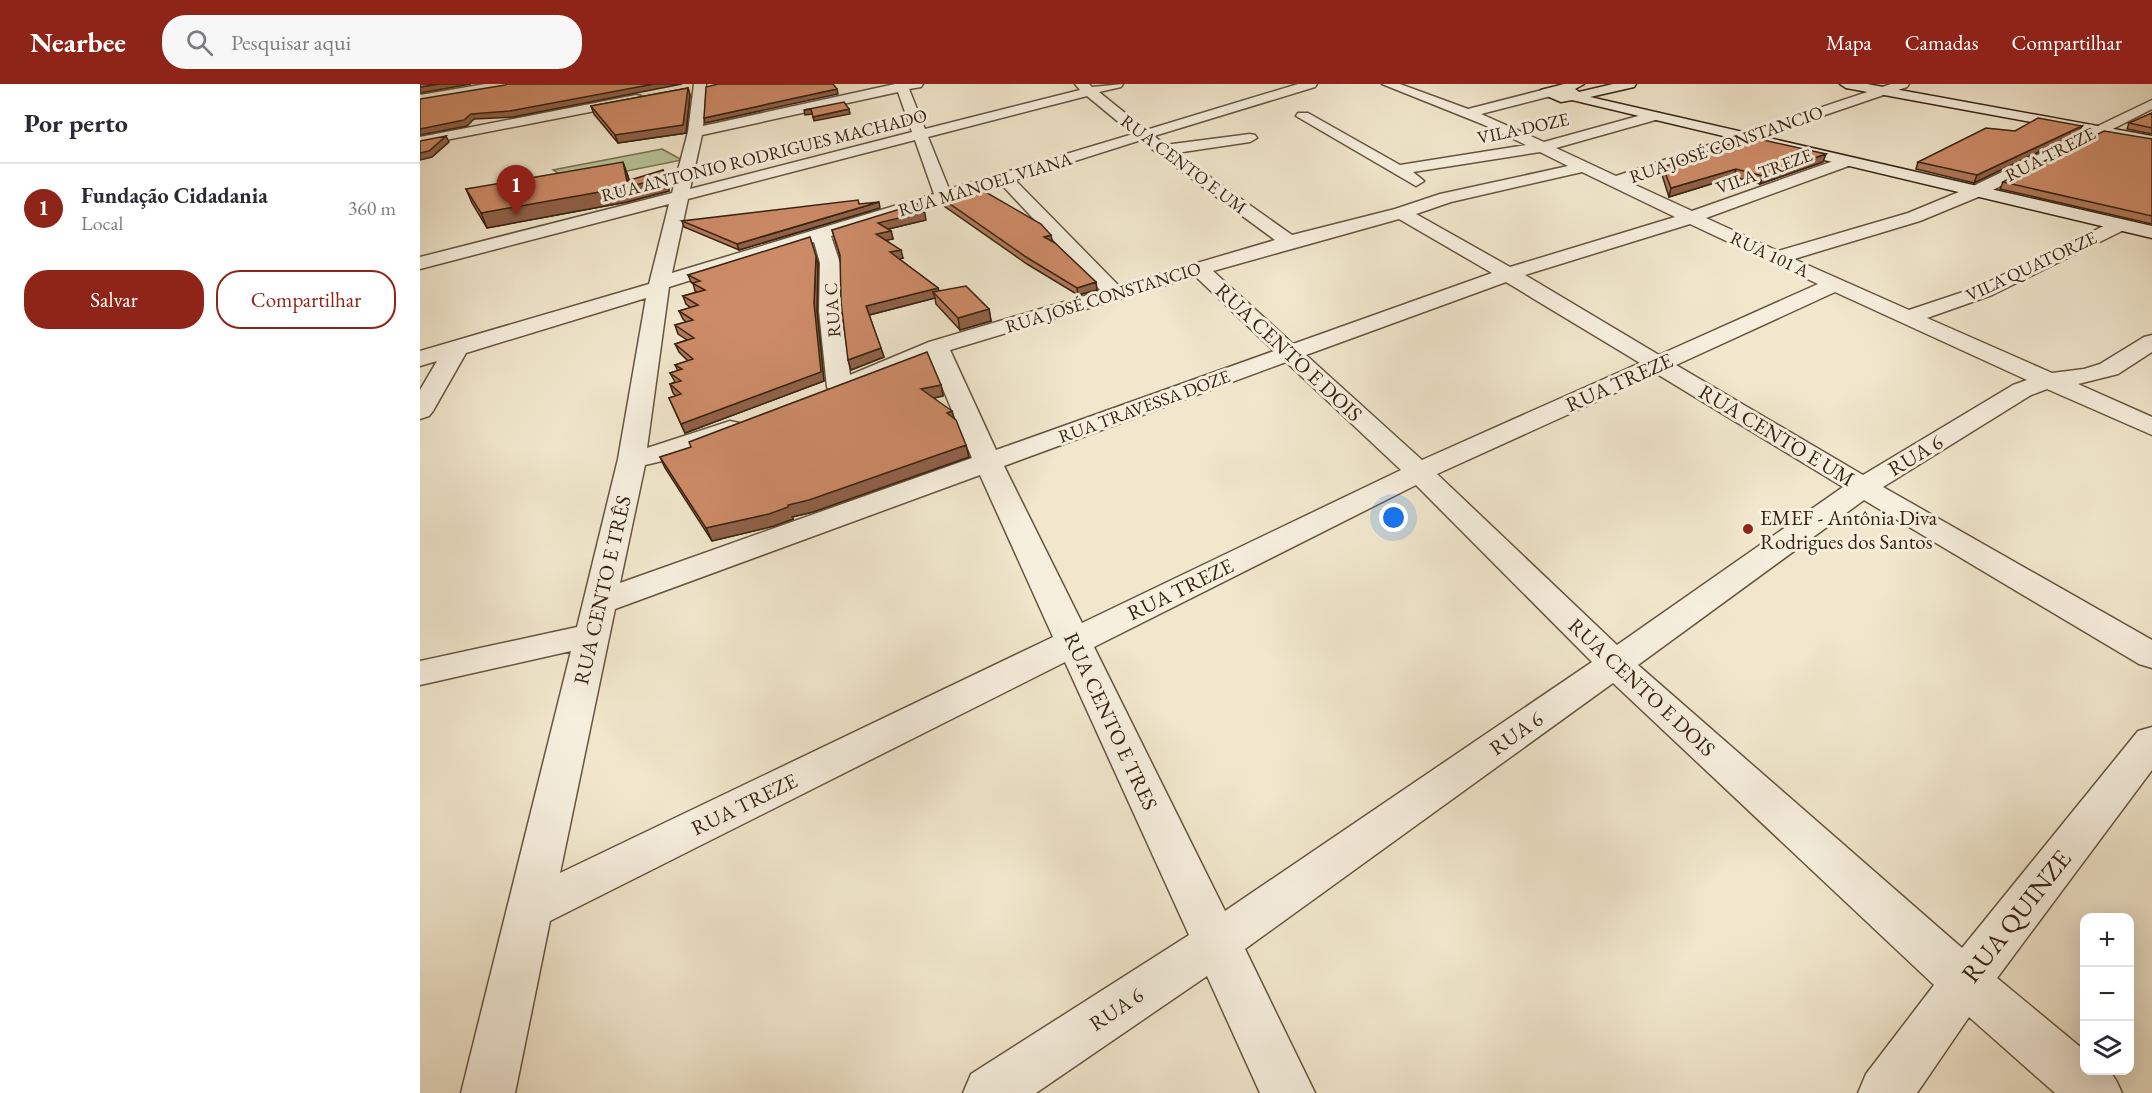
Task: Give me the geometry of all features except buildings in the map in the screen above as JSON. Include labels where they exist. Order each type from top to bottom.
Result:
[{"type":"street","points":[[420,99],[507,84]]},
{"type":"street","points":[[499,100],[515,84]]},
{"type":"street","points":[[695,132],[917,84]]},
{"type":"street","name":"RUA ANTONIO RODRIGUES MACHADO","points":[[420,263],[919,136],[1085,88],[1117,84]]},
{"type":"street","name":"RUA MANOEL VIANA","points":[[420,360],[943,196],[1311,84]]},
{"type":"street","name":"RUA 101 A","points":[[1388,84],[1487,121],[1776,258],[2152,427]]},
{"type":"street","points":[[1518,84],[2152,232]]},
{"type":"street","points":[[1564,93],[1630,84]]},
{"type":"street","points":[[1846,84],[2152,140]]},
{"type":"street","name":"RUA JOSÉ CONSTANCIO","points":[[1617,181],[1903,84]]},
{"type":"street","name":"RUA CENTO E TRÊS","points":[[488,1093],[632,459],[659,285],[695,132],[701,86]]},
{"type":"street","points":[[901,86],[943,196]]},
{"type":"street","points":[[1407,91],[1428,86]]},
{"type":"street","name":"RUA CENTO E UM","points":[[1085,88],[1162,150],[1290,242]]},
{"type":"street","name":"VILA DOZE","points":[[1465,114],[1564,93]]},
{"type":"street","name":"VILA DOZE","points":[[1487,121],[1564,93]]},
{"type":"street","points":[[420,141],[653,96]]},
{"type":"street","name":"RUA TREZE","points":[[1776,258],[1914,217],[1977,191],[2152,104]]},
{"type":"street","points":[[466,132],[482,116]]},
{"type":"street","points":[[1303,116],[1446,198]]},
{"type":"street","name":"VILA DOZE","points":[[1398,170],[1543,147],[1654,116]]},
{"type":"street","points":[[1162,150],[1250,138]]},
{"type":"street","name":"VILA TREZE","points":[[1693,218],[1848,161]]},
{"type":"street","name":"RUA JOSÉ CONSTANCIO","points":[[829,391],[937,347],[1199,268],[1401,213],[1446,198],[1583,166]]},
{"type":"street","points":[[1004,178],[1115,294]]},
{"type":"street","name":"RUA CENTO E UM","points":[[1401,213],[1508,274],[1863,487],[2152,656]]},
{"type":"street","name":"RUA TRAVESSA DOZE","points":[[420,673],[595,619],[989,463],[1508,274],[1693,218]]},
{"type":"street","name":"VILA QUATORZE","points":[[1908,317],[1985,291],[2120,225]]},
{"type":"street","name":"RUA C","points":[[821,234],[830,263],[829,391]]},
{"type":"street","name":"RUA CENTO E DOIS","points":[[1199,268],[1419,472],[1615,664],[1965,981],[2095,1093]]},
{"type":"street","name":"RUA TREZE","points":[[531,909],[1419,472],[1836,285]]},
{"type":"street","name":"RUA 6","points":[[990,1093],[1216,943],[1615,664],[1863,487],[2022,390],[2046,381],[2087,376],[2109,369],[2152,342]]},
{"type":"street","name":"RUA CENTO E TRES","points":[[937,347],[957,397],[1288,1093]]},
{"type":"street","points":[[420,411],[456,349]]},
{"type":"street","points":[[632,459],[661,453],[751,421]]},
{"type":"street","name":"RUA QUINZE","points":[[1885,1093],[1965,981],[2152,741]]},
{"type":"green space","points":[[662,149],[682,160],[572,182],[553,170]]},
{"type":"place","name":"Fundação Cidadania","points":[[516,215]]},
{"type":"place","name":"EMEF - Antônia Diva Rodrigues dos Santos","points":[[1748,529]]}]
